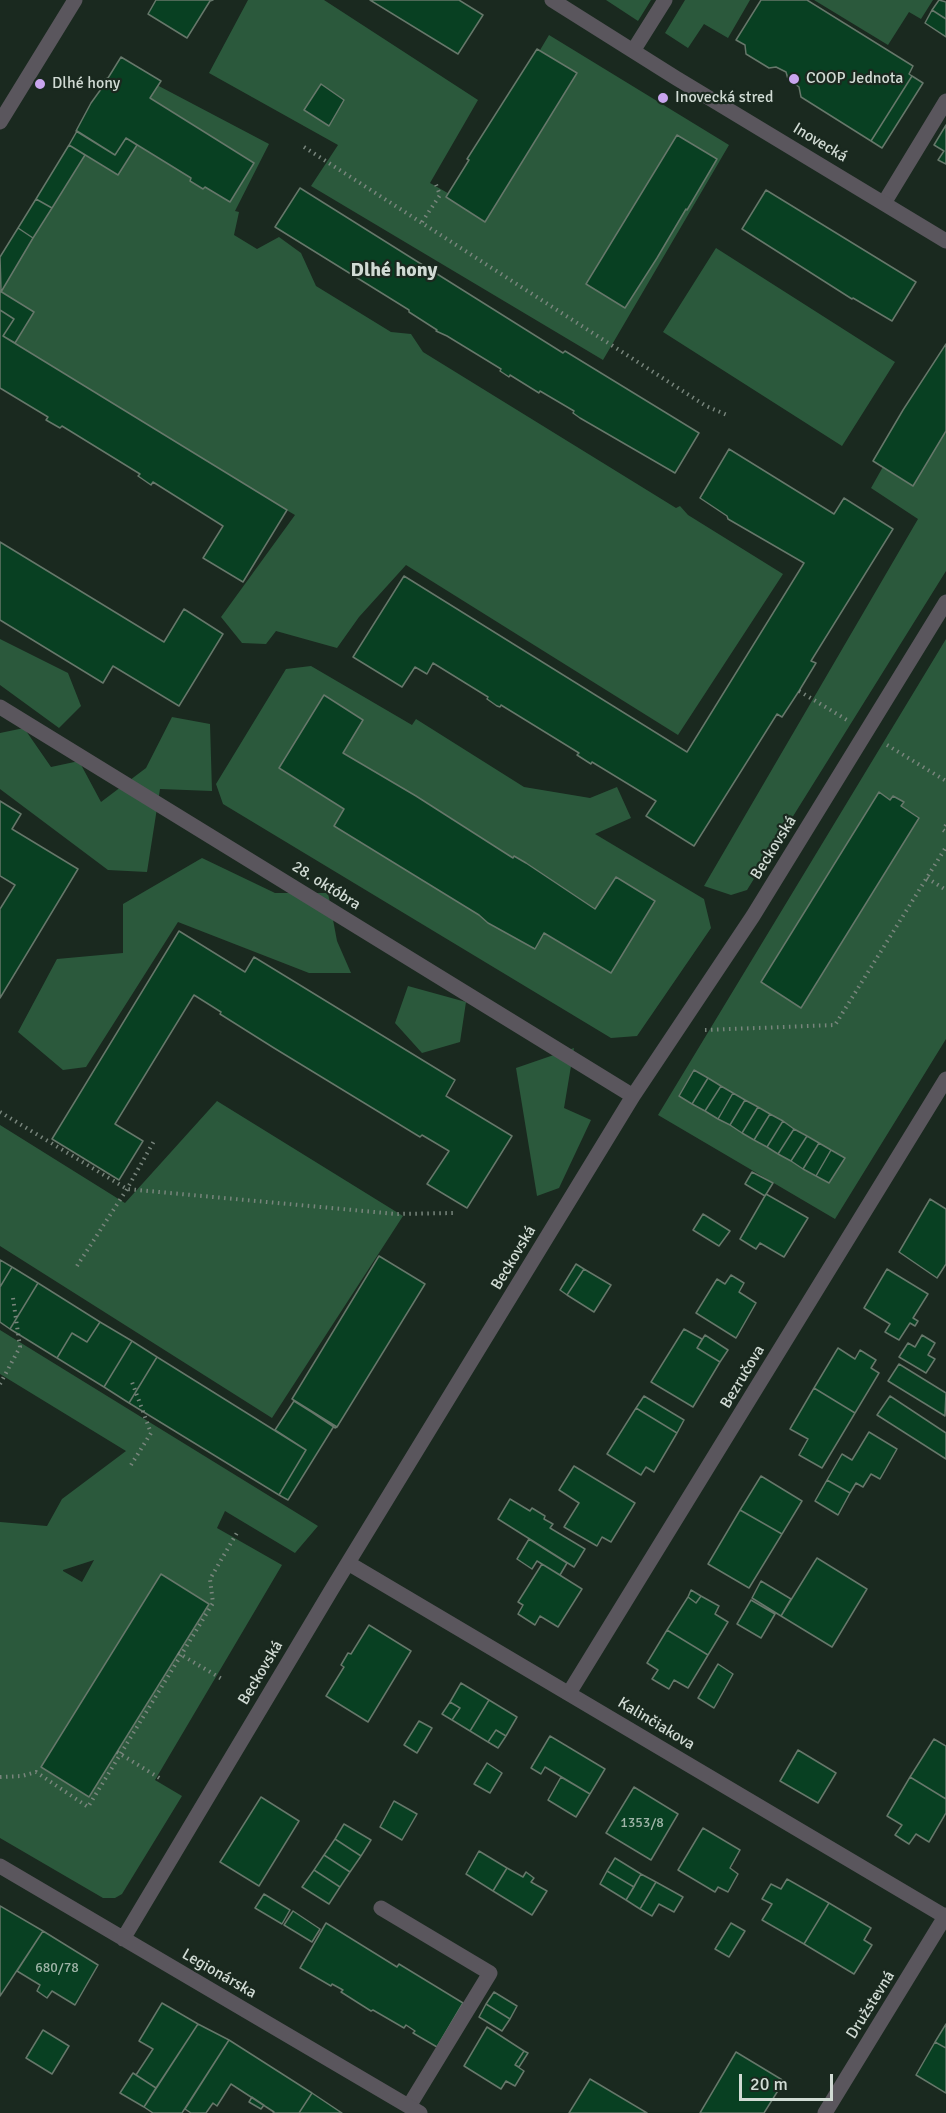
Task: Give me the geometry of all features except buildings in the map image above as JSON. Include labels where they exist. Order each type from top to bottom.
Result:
[{"type":"street","points":[[0,122],[75,0]]},
{"type":"street","name":"Inovecká","points":[[552,0],[946,241]]},
{"type":"street","points":[[633,51],[665,0]]},
{"type":"street","points":[[884,203],[946,101]]},
{"type":"street","name":"Beckovská","points":[[123,1939],[348,1563],[633,1096],[753,916],[946,602]]},
{"type":"street","name":"28. októbra","points":[[0,706],[633,1096]]},
{"type":"street","name":"Bezručova","points":[[569,1693],[946,1079]]},
{"type":"street","name":"Kalinčiakova","points":[[348,1563],[946,1916]]},
{"type":"street","name":"Legionárska","points":[[0,1866],[415,2110]]},
{"type":"street","points":[[381,1908],[490,1973],[415,2110]]},
{"type":"street","name":"Družstevná","points":[[825,2113],[946,1916]]},
{"type":"path","points":[[304,147],[705,406],[727,415]]},
{"type":"path","points":[[422,222],[440,195],[435,182]]},
{"type":"path","points":[[946,825],[943,830],[946,832]]},
{"type":"path","points":[[705,1030],[836,1025],[946,847]]},
{"type":"path","points":[[927,878],[946,890]]},
{"type":"path","points":[[0,1112],[127,1189],[396,1214],[453,1213]]},
{"type":"path","points":[[77,1266],[127,1189],[154,1141]]},
{"type":"path","points":[[0,1384],[20,1347],[13,1298]]},
{"type":"path","points":[[131,1465],[151,1433],[132,1382]]},
{"type":"path","points":[[0,1777],[22,1776],[36,1772],[88,1808],[213,1603],[210,1579],[238,1531]]},
{"type":"path","points":[[180,1654],[222,1679]]},
{"type":"path","points":[[119,1754],[161,1779]]},
{"type":"green space","points":[[248,0],[324,0],[478,100],[430,183],[453,196],[549,35],[729,145],[603,360],[311,186],[338,145],[209,73]]},
{"type":"green space","points":[[606,0],[651,0],[638,21]]},
{"type":"green space","points":[[685,0],[750,0],[728,38],[704,24],[688,48],[665,33]]},
{"type":"green space","points":[[814,0],[933,0],[921,19],[909,12],[888,45]]},
{"type":"green space","points":[[136,74],[269,144],[235,211],[239,212],[234,235],[257,249],[279,237],[301,253],[316,286],[391,332],[411,334],[423,352],[676,508],[680,506],[688,515],[783,574],[678,735],[406,565],[359,617],[337,648],[276,631],[266,644],[242,643],[221,617],[295,515],[0,344],[0,290]]},
{"type":"green space","points":[[716,248],[895,362],[842,446],[663,332]]},
{"type":"green space","points":[[946,355],[946,571],[747,890],[731,895],[704,886],[918,519],[871,488]]},
{"type":"green space","points":[[0,639],[68,673],[81,706],[59,728],[0,685]]},
{"type":"green space","points":[[946,639],[946,1039],[835,1219],[658,1115]]},
{"type":"green space","points":[[311,666],[412,725],[416,719],[524,787],[590,798],[617,787],[631,818],[595,834],[704,899],[711,928],[637,1036],[611,1038],[223,804],[216,784],[286,669]]},
{"type":"green space","points":[[172,717],[210,724],[212,791],[160,789],[147,872],[108,870],[0,789],[0,733],[24,728],[51,767],[79,761],[101,802],[146,768]]},
{"type":"green space","points":[[202,858],[275,893],[328,893],[337,941],[351,973],[309,973],[178,922],[86,1067],[63,1070],[18,1032],[57,959],[123,953],[123,904]]},
{"type":"green space","points":[[408,986],[466,1002],[460,1042],[422,1053],[395,1023]]},
{"type":"green space","points":[[574,1048],[564,1108],[591,1120],[559,1188],[537,1196],[516,1068]]},
{"type":"green space","points":[[217,1101],[403,1216],[272,1418],[0,1246],[0,1125],[125,1203]]},
{"type":"green space","points":[[0,1330],[318,1526],[295,1553],[225,1511],[217,1528],[282,1565],[155,1780],[182,1796],[122,1894],[115,1898],[103,1898],[0,1838],[0,1522],[47,1526],[62,1499],[126,1451],[0,1374]],"holes":[[[94,1560],[82,1582],[63,1570]]]},
{"type":"place","name":"COOP Jednota","points":[[794,79]]},
{"type":"place","name":"Dlhé hony","points":[[40,84]]},
{"type":"place","name":"Inovecká stred","points":[[663,98]]},
{"type":"district","name":"Dlhé hony","points":[[394,271]]}]
